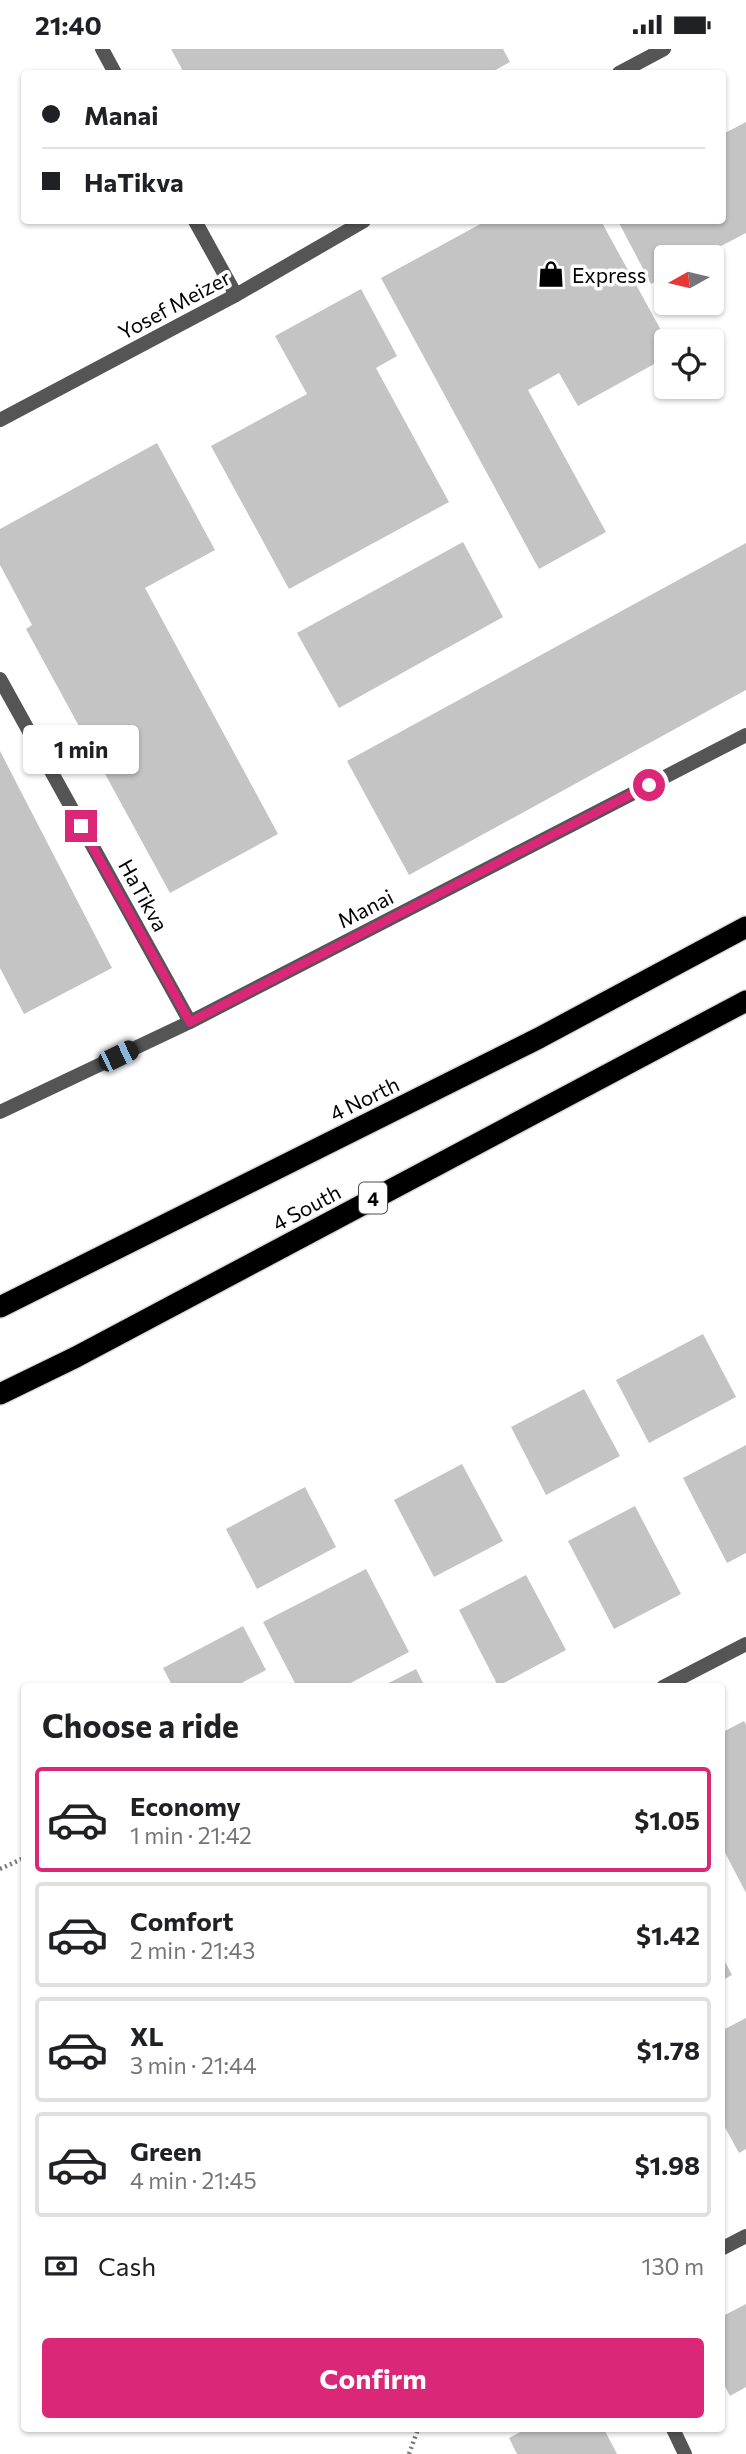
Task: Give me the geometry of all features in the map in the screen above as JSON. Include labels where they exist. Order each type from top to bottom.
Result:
[{"type":"highway","name":"4 North","points":[[0,1307],[539,1038],[746,927]]},
{"type":"highway","name":"4 South","points":[[0,1394],[76,1357],[746,1001]]},
{"type":"street","points":[[102,49],[114,70]]},
{"type":"street","points":[[625,70],[664,49]]},
{"type":"street","points":[[197,224],[236,295]]},
{"type":"street","name":"Yosef Meizer","points":[[0,420],[236,295],[359,224]]},
{"type":"street","name":"HaTikva","points":[[0,679],[190,1022]]},
{"type":"street","name":"Manai","points":[[0,1112],[190,1022],[746,735]]},
{"type":"street","points":[[671,1683],[746,1644]]},
{"type":"street","points":[[725,2247],[746,2236]]},
{"type":"street","points":[[674,2432],[685,2454]]},
{"type":"path","points":[[0,1869],[21,1859]]},
{"type":"path","points":[[409,2454],[417,2432]]},
{"type":"building","points":[[171,49],[503,49],[510,62],[495,70],[182,70]]},
{"type":"building","points":[[746,122],[746,233],[723,245],[654,245],[654,282],[651,284],[620,224],[726,224],[726,132]]},
{"type":"building","points":[[480,224],[603,224],[660,329],[654,329],[654,364],[578,406],[559,373],[528,390],[606,532],[539,569],[381,278]]},
{"type":"building","points":[[361,289],[397,356],[376,368],[449,502],[289,589],[211,446],[307,394],[275,336]]},
{"type":"building","points":[[157,443],[215,550],[145,588],[278,834],[170,893],[26,629],[32,625],[0,565],[0,529]]},
{"type":"building","points":[[463,542],[503,617],[339,708],[297,633]]},
{"type":"building","points":[[746,543],[746,690],[409,875],[347,761]]},
{"type":"building","points":[[0,751],[112,968],[24,1014],[0,968]]},
{"type":"building","points":[[703,1334],[736,1397],[649,1443],[616,1380]]},
{"type":"building","points":[[584,1389],[620,1456],[546,1495],[511,1427]]},
{"type":"building","points":[[746,1445],[746,1553],[727,1563],[683,1478]]},
{"type":"building","points":[[462,1464],[503,1541],[434,1577],[394,1500]]},
{"type":"building","points":[[305,1487],[336,1547],[257,1589],[226,1529]]},
{"type":"building","points":[[635,1506],[681,1594],[614,1629],[568,1541]]},
{"type":"building","points":[[366,1569],[409,1652],[351,1683],[295,1683],[263,1622]]},
{"type":"building","points":[[526,1575],[566,1650],[504,1683],[496,1683],[459,1610]]},
{"type":"building","points":[[243,1626],[266,1670],[242,1683],[171,1683],[163,1668]]},
{"type":"building","points":[[416,1669],[423,1683],[389,1683]]},
{"type":"building","points":[[744,1721],[746,1725],[746,1893],[725,1853],[725,1731]]},
{"type":"building","points":[[725,1962],[732,1975],[725,1979]]},
{"type":"building","points":[[746,2018],[746,2149],[739,2153],[725,2127],[725,2029]]},
{"type":"building","points":[[746,2304],[746,2387],[730,2396],[725,2387],[725,2315]]},
{"type":"building","points":[[520,2432],[606,2432],[617,2454],[517,2454],[509,2438]]},
{"type":"place","name":"Express","points":[[551,274]]},
{"type":"route","points":[[81,826],[190,1022],[649,785]]}]
